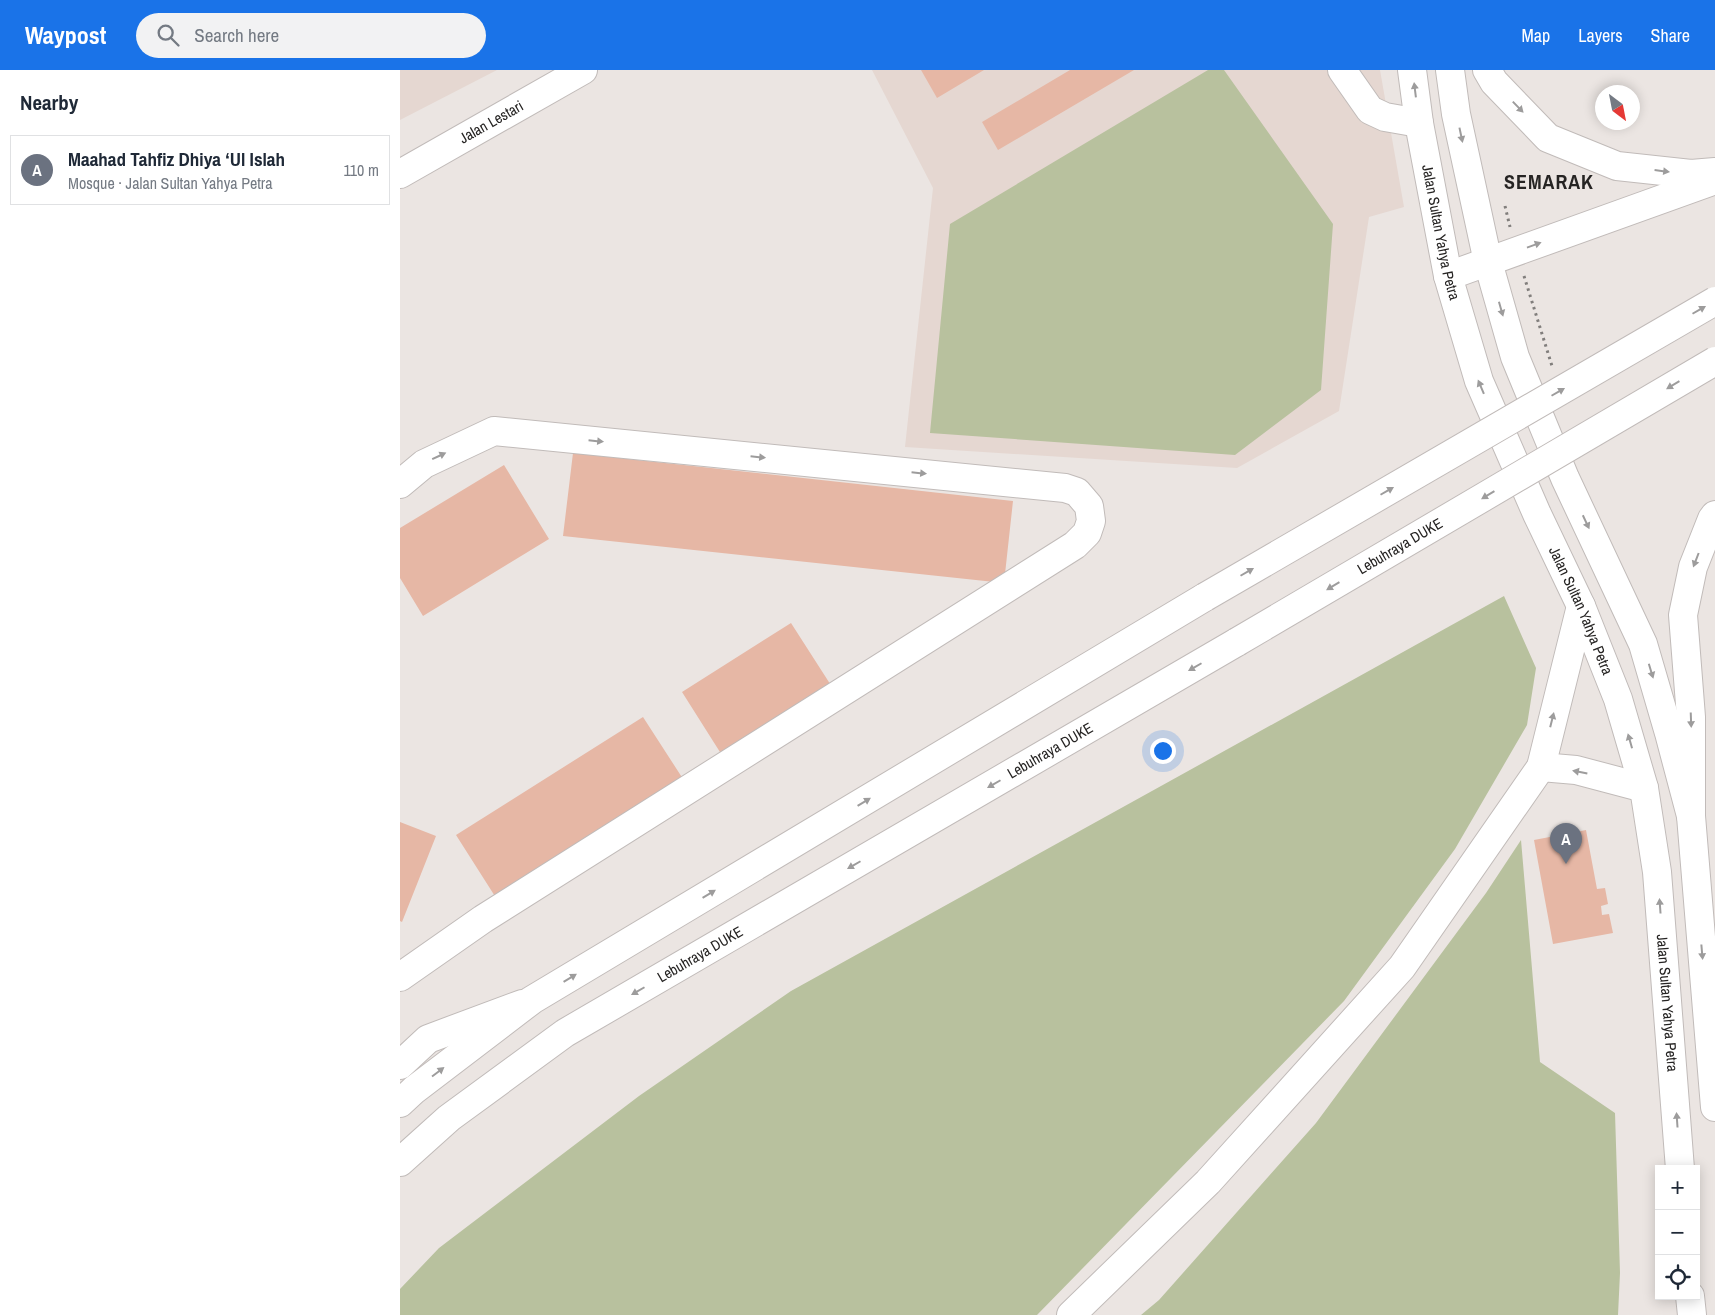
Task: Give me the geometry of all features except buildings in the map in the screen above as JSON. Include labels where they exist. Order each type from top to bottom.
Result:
[{"type":"main road","name":"Jalan Lestari","points":[[400,174],[583,70]]},
{"type":"main road","points":[[1342,70],[1370,110],[1385,117],[1419,122]]},
{"type":"main road","name":"Jalan Sultan Yahya Petra","points":[[1412,70],[1419,122],[1448,276],[1479,381],[1537,514],[1581,606],[1618,699],[1644,788],[1657,872],[1680,1165]]},
{"type":"main road","points":[[1450,70],[1456,114],[1488,262],[1515,357],[1565,478],[1643,644],[1670,733],[1691,816]]},
{"type":"main road","points":[[1487,70],[1494,82],[1548,138],[1617,166],[1691,174],[1715,172]]},
{"type":"main road","points":[[1448,276],[1715,180]]},
{"type":"main road","points":[[400,1103],[414,1090],[532,1000],[1205,597],[1715,300]]},
{"type":"main road","name":"Lebuhraya DUKE","points":[[400,1162],[449,1118],[565,1033],[1715,361]]},
{"type":"main road","points":[[400,484],[424,464],[494,431],[1065,488],[1077,492],[1089,506],[1091,520],[1086,534],[1075,545],[483,919],[400,977]]},
{"type":"main road","points":[[1715,515],[1692,567],[1683,615],[1691,717],[1691,816],[1714,1075],[1715,1107]]},
{"type":"main road","points":[[1071,1315],[1208,1182],[1402,968],[1541,767],[1581,606]]},
{"type":"main road","points":[[1541,767],[1576,770],[1644,788]]},
{"type":"main road","points":[[400,1065],[428,1039],[532,1000]]},
{"type":"main road","points":[[1690,1300],[1692,1315]]},
{"type":"shaded area","points":[[400,70],[497,70],[400,120]]},
{"type":"shaded area","points":[[872,70],[1380,70],[1404,207],[1369,217],[1339,411],[1237,468],[905,447],[933,188]]},
{"type":"green space","points":[[1208,70],[1224,70],[1333,224],[1321,390],[1235,455],[930,433],[950,224]]},
{"type":"green space","points":[[1504,596],[1536,668],[1527,725],[1455,849],[1344,1001],[1037,1315],[400,1315],[400,1289],[439,1248],[639,1096],[791,991]]},
{"type":"green space","points":[[1521,840],[1540,1062],[1615,1113],[1620,1273],[1618,1315],[1141,1315],[1159,1300],[1316,1123],[1486,893]]},
{"type":"place","name":"Maahad Tahfiz Dhiya ‘Ul Islah","points":[[1566,864]]},
{"type":"district","name":"SEMARAK","points":[[1549,182]]}]
